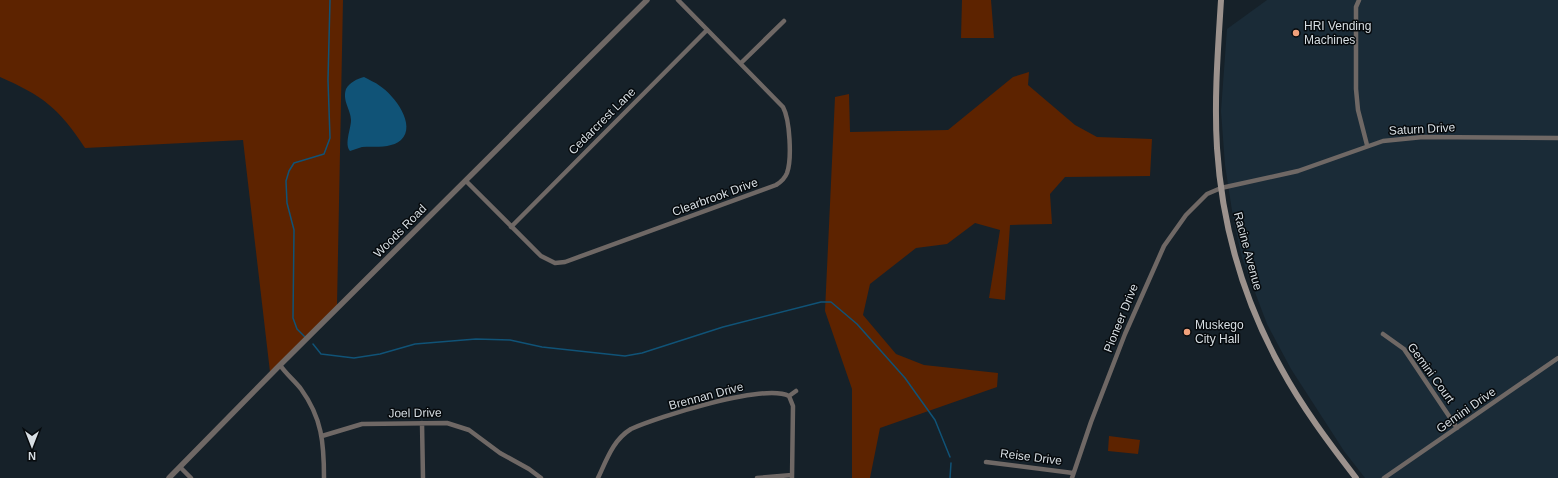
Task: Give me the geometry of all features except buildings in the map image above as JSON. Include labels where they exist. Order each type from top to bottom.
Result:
[{"type":"main road","name":"Racine Avenue","points":[[1222,0],[1216,106],[1217,147],[1221,188],[1234,251],[1244,285],[1272,350],[1302,403],[1356,478]]},
{"type":"street","name":"Woods Road","points":[[169,478],[647,0]]},
{"type":"street","name":"Clearbrook Drive","points":[[466,181],[541,256],[549,261],[560,262],[776,185],[785,177],[788,168],[789,129],[786,112],[778,101],[678,0]]},
{"type":"street","points":[[1359,0],[1356,7],[1356,90],[1358,110],[1367,146]]},
{"type":"street","points":[[741,63],[784,21]]},
{"type":"street","name":"Cedarcrest Lane","points":[[511,227],[707,30]]},
{"type":"street","name":"Saturn Drive","points":[[1221,188],[1291,173],[1383,141],[1423,137],[1558,138]]},
{"type":"street","name":"Pioneer Drive","points":[[1072,478],[1091,422],[1125,334],[1164,246],[1186,215],[1207,194],[1221,188]]},
{"type":"street","name":"Gemini Court","points":[[1383,334],[1404,349],[1457,428]]},
{"type":"street","name":"Gemini Drive","points":[[1384,478],[1558,358]]},
{"type":"street","points":[[280,366],[300,388],[315,412],[322,436],[324,478]]},
{"type":"street","points":[[758,478],[792,476],[793,406],[789,396],[796,391]]},
{"type":"street","name":"Brennan Drive","points":[[598,478],[608,454],[618,439],[637,426],[738,396],[779,393],[789,396]]},
{"type":"street","name":"Joel Drive","points":[[322,436],[362,424],[443,422],[462,426],[476,434],[500,453],[539,477]]},
{"type":"street","points":[[422,423],[423,478]]},
{"type":"street","name":"Reise Drive","points":[[986,462],[1073,473]]},
{"type":"street","points":[[180,467],[191,478]]},
{"type":"shaded area","points":[[0,0],[343,0],[337,305],[270,372],[243,140],[85,148],[67,123],[49,105],[28,90],[0,77]]},
{"type":"shaded area","points":[[962,0],[991,0],[994,38],[961,38]]},
{"type":"shaded area","points":[[1267,0],[1558,0],[1558,478],[1365,478],[1344,451],[1291,369],[1267,324],[1242,258],[1233,217],[1225,165],[1221,111],[1227,29]]},
{"type":"shaded area","points":[[1029,72],[1028,85],[1075,125],[1097,137],[1152,139],[1150,176],[1065,177],[1050,194],[1052,224],[1010,225],[1005,300],[989,298],[1000,230],[975,223],[947,244],[916,248],[870,284],[863,315],[896,354],[924,365],[998,373],[997,387],[880,428],[870,478],[852,478],[852,389],[825,311],[835,97],[849,94],[850,132],[948,130],[1013,77]]},
{"type":"shaded area","points":[[1109,436],[1140,440],[1138,454],[1108,451]]},
{"type":"water","points":[[364,77],[386,90],[397,103],[405,119],[405,134],[401,140],[392,145],[362,147],[350,151],[348,148],[348,140],[351,120],[345,93],[350,84]]},
{"type":"waterway","points":[[305,337],[297,329],[293,318],[294,230],[287,203],[286,181],[289,171],[294,163],[324,154],[330,138],[328,80],[330,0]]},
{"type":"waterway","points":[[313,344],[321,354],[354,358],[380,354],[415,344],[476,339],[510,340],[542,347],[625,356],[642,353],[723,327],[821,302],[831,302],[857,324],[905,378],[935,420],[950,457]]},
{"type":"waterway","points":[[950,478],[951,463]]},
{"type":"place","name":"HRI Vending Machines","points":[[1296,33]]},
{"type":"place","name":"Muskego City Hall","points":[[1187,332]]}]
